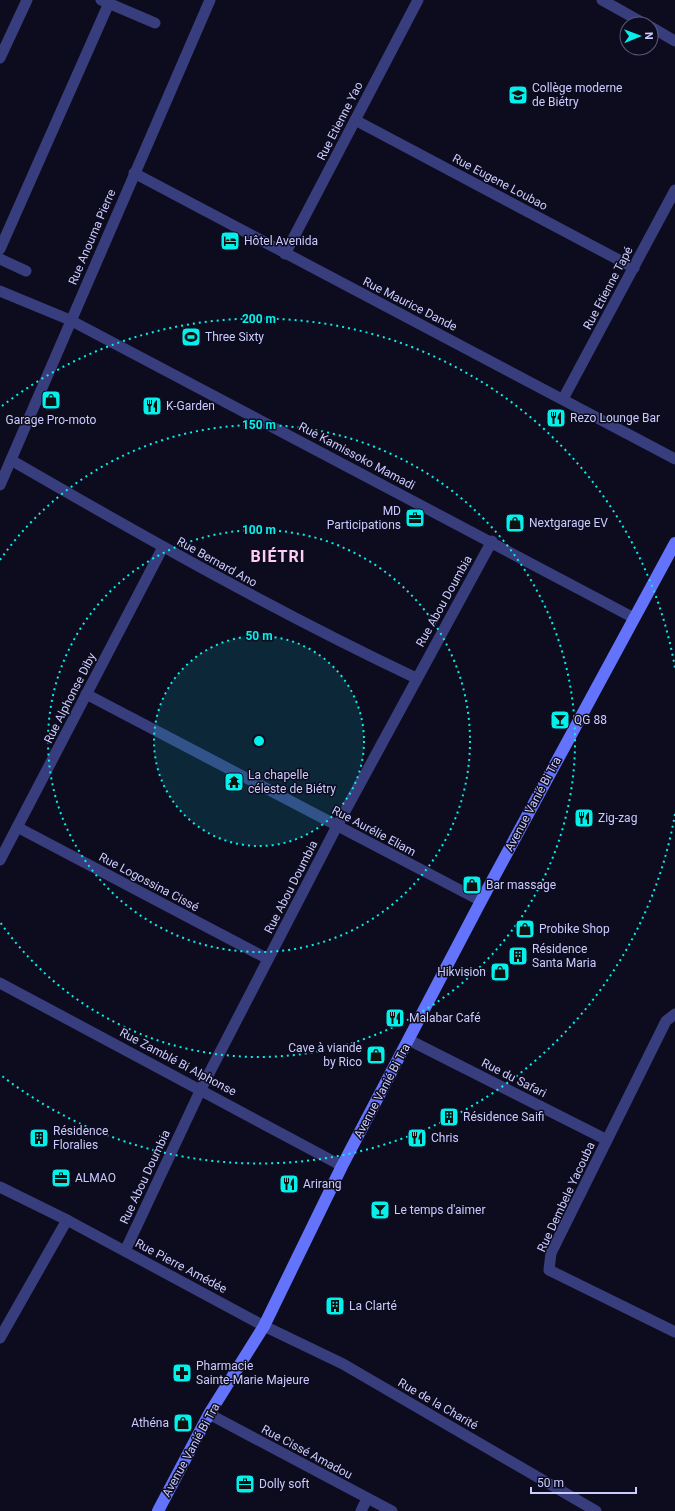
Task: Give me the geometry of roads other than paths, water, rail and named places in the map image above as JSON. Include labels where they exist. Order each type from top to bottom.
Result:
[{"type":"street","points":[[0,58],[26,0]]},
{"type":"street","name":"Rue Anouma Pierre","points":[[0,485],[70,320],[210,0]]},
{"type":"street","name":"Rue Etienne Yao","points":[[285,254],[418,0]]},
{"type":"street","points":[[602,0],[631,16]]},
{"type":"street","points":[[0,249],[105,2],[155,24]]},
{"type":"street","points":[[659,32],[675,41]]},
{"type":"street","name":"Rue Eugene Loubao","points":[[355,120],[634,268]]},
{"type":"street","name":"Rue Maurice Dande","points":[[134,173],[285,254],[563,398],[675,459]]},
{"type":"street","name":"Rue Etienne Tapé","points":[[563,398],[675,190]]},
{"type":"street","points":[[0,259],[26,271]]},
{"type":"street","name":"Rue Kamissoko Mamadi","points":[[0,291],[70,320],[492,541],[634,618]]},
{"type":"street","name":"Rue Bernard Ano","points":[[11,460],[163,547],[285,614],[416,678]]},
{"type":"street","name":"Rue Abou Doumbia","points":[[125,1251],[201,1089],[268,959],[416,678],[492,541]]},
{"type":"street","name":"Avenue Vanié Bi Tra","points":[[158,1511],[209,1414],[264,1326],[342,1166],[410,1040],[480,901],[675,543]]},
{"type":"street","name":"Rue Alphonse Diby","points":[[0,860],[163,547]]},
{"type":"street","name":"Rue Aurélie Eliam","points":[[86,694],[480,901]]},
{"type":"street","name":"Rue Logossina Cissé","points":[[17,827],[268,959]]},
{"type":"street","name":"Rue Zamblé Bi Alphonse","points":[[0,982],[342,1166]]},
{"type":"street","name":"Rue Dembele Yacouba","points":[[675,1014],[666,1021],[551,1253],[550,1270],[675,1332]]},
{"type":"street","name":"Rue du Safari","points":[[410,1040],[607,1140]]},
{"type":"street","name":"Rue Pierre Amédée","points":[[0,1187],[67,1220],[264,1326]]},
{"type":"street","points":[[0,1338],[67,1220]]},
{"type":"street","name":"Rue de la Charité","points":[[264,1326],[343,1364],[596,1511]]},
{"type":"street","name":"Rue Cissé Amadou","points":[[209,1414],[392,1511]]},
{"type":"street","points":[[360,1511],[367,1498]]},
{"type":"place","name":"Collège moderne de Biétry","points":[[518,95]]},
{"type":"place","name":"Hôtel Avenida","points":[[230,241]]},
{"type":"place","name":"Three Sixty","points":[[191,337]]},
{"type":"place","name":"Garage Pro-moto","points":[[51,400]]},
{"type":"place","name":"K-Garden","points":[[152,406]]},
{"type":"place","name":"Rezo Lounge Bar","points":[[556,418]]},
{"type":"place","name":"MD Participations","points":[[415,518]]},
{"type":"place","name":"Nextgarage EV","points":[[515,523]]},
{"type":"place","name":"QG 88","points":[[560,720]]},
{"type":"place","name":"La chapelle céleste de Biétry","points":[[234,782]]},
{"type":"place","name":"Zig-zag","points":[[584,818]]},
{"type":"place","name":"Bar massage","points":[[472,885]]},
{"type":"place","name":"Probike Shop","points":[[525,929]]},
{"type":"place","name":"Résidence Santa Maria","points":[[518,956]]},
{"type":"place","name":"Hikvision","points":[[500,972]]},
{"type":"place","name":"Malabar Café","points":[[395,1018]]},
{"type":"place","name":"Cave à viande by Rico","points":[[376,1055]]},
{"type":"place","name":"Résidence Saifi","points":[[449,1117]]},
{"type":"place","name":"Résidence Floralies","points":[[39,1138]]},
{"type":"place","name":"Chris","points":[[417,1138]]},
{"type":"place","name":"ALMAO","points":[[61,1178]]},
{"type":"place","name":"Arirang","points":[[289,1184]]},
{"type":"place","name":"Le temps d'aimer","points":[[380,1210]]},
{"type":"place","name":"La Clarté","points":[[335,1306]]},
{"type":"place","name":"Pharmacie Sainte-Marie Majeure","points":[[182,1373]]},
{"type":"place","name":"Athéna","points":[[183,1423]]},
{"type":"place","name":"Dolly soft","points":[[245,1484]]},
{"type":"district","name":"BIÉTRI","points":[[278,556]]}]
